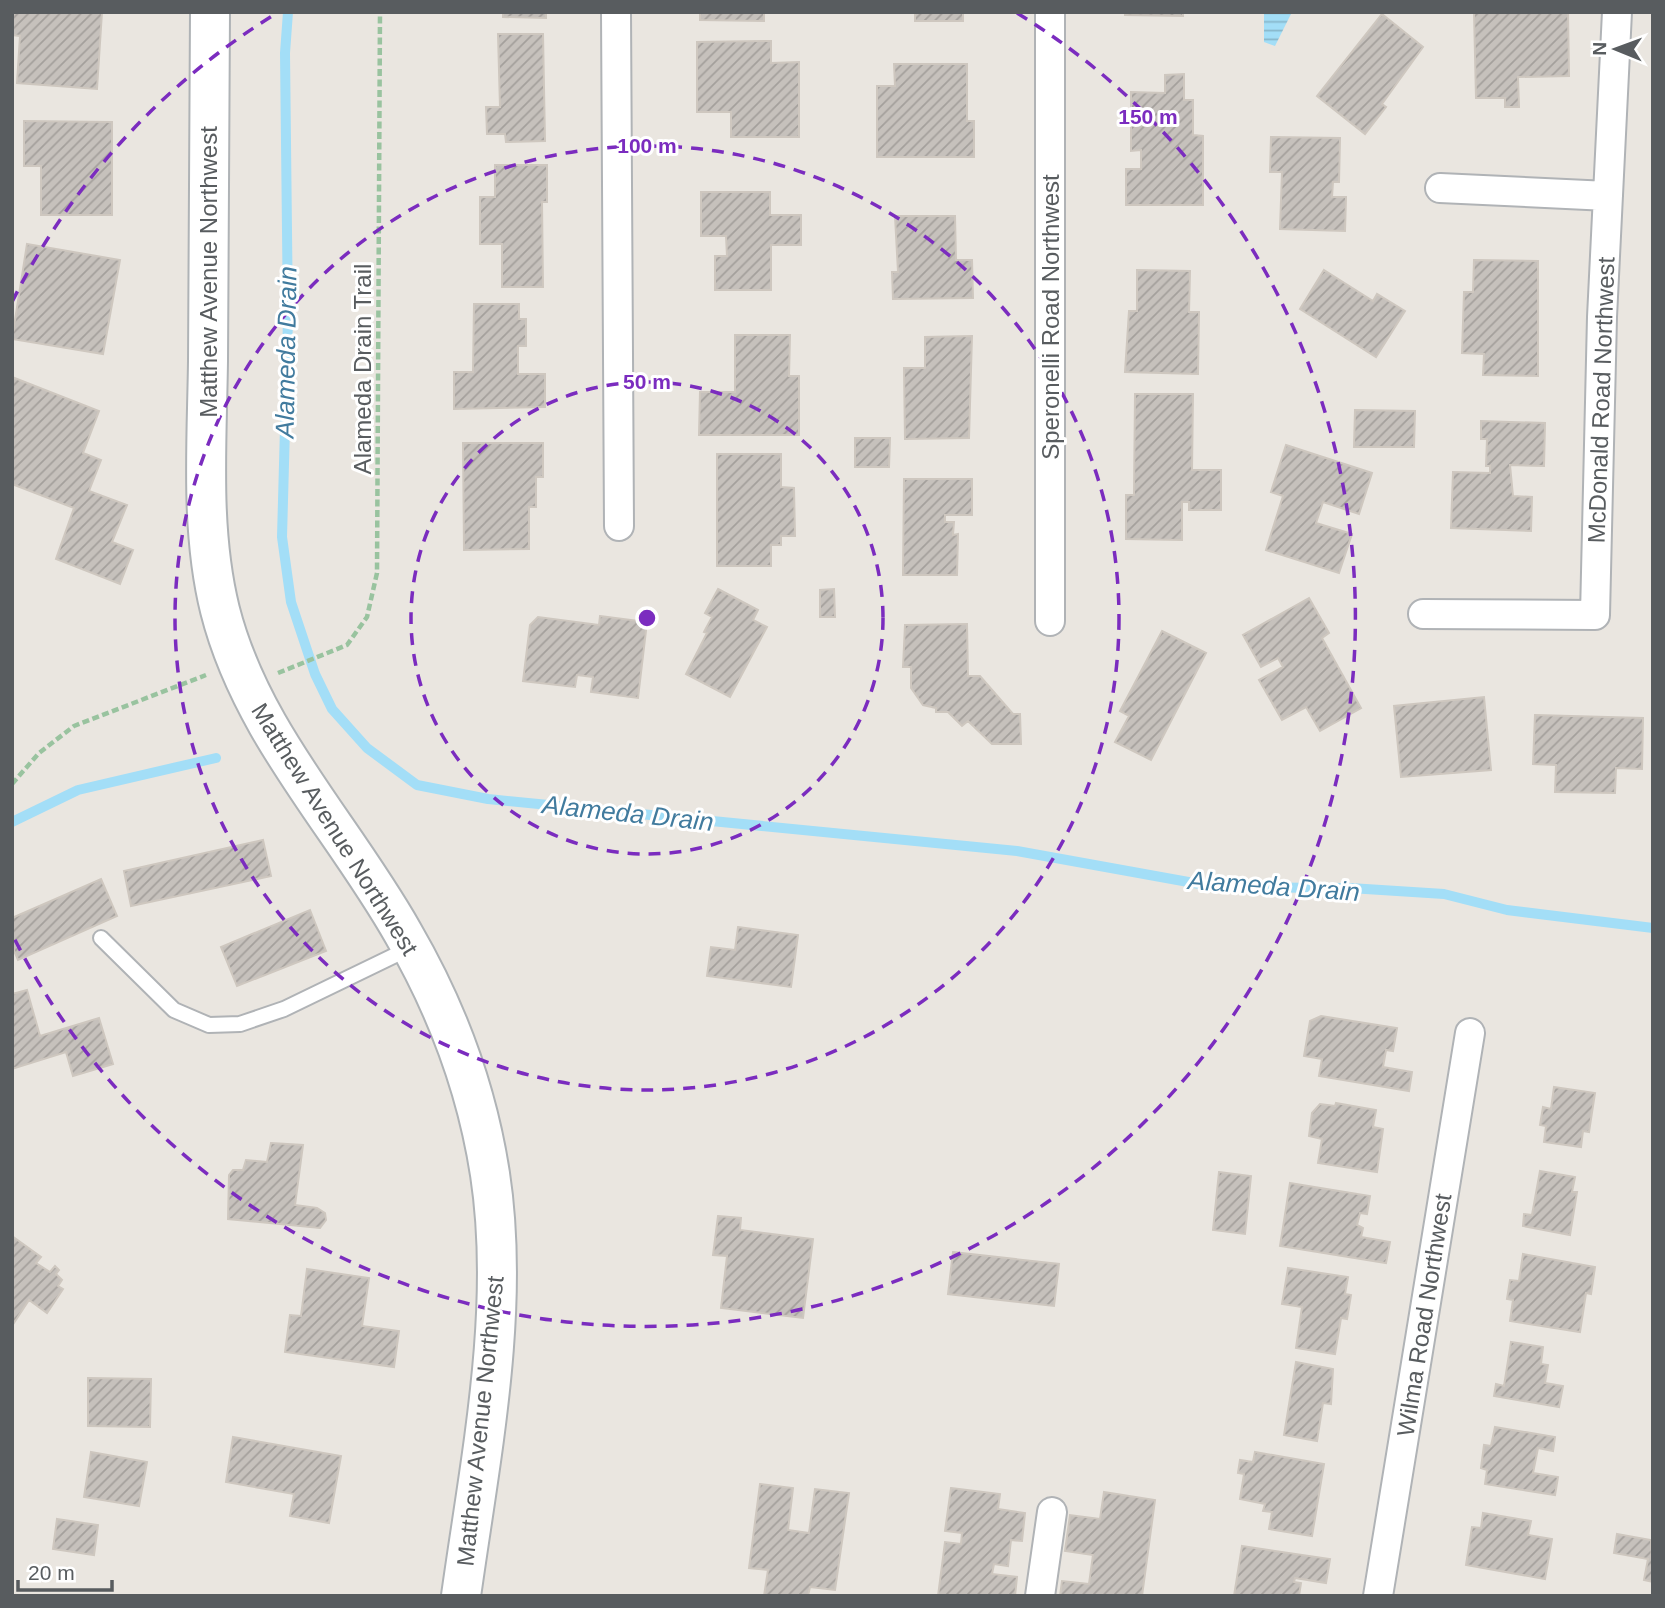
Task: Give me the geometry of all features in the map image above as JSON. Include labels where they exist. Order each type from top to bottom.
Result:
[{"type":"street","name":"Matthew Avenue Northwest","points":[[211,12],[207,441],[210,534],[219,607],[237,665],[258,711],[411,948],[455,1040],[490,1174],[496,1246],[495,1317],[461,1596]]},
{"type":"street","points":[[616,12],[619,526]]},
{"type":"street","name":"Speronelli Road Northwest","points":[[1050,12],[1050,621]]},
{"type":"street","name":"McDonald Road Northwest","points":[[1423,614],[1595,615],[1608,196],[1617,12]]},
{"type":"street","points":[[1440,188],[1608,196]]},
{"type":"street","name":"Wilma Road Northwest","points":[[1378,1596],[1470,1033]]},
{"type":"street","points":[[1040,1596],[1052,1511]]},
{"type":"lane","points":[[101,939],[174,1010],[209,1025],[240,1024],[284,1009],[411,948]]},
{"type":"path","name":"Alameda Drain Trail","points":[[280,672],[347,645],[367,617],[377,573],[380,12]]},
{"type":"path","points":[[12,784],[38,753],[74,726],[205,676]]},
{"type":"water","points":[[1264,12],[1292,12],[1275,46],[1264,42]]},
{"type":"building","points":[[12,12],[102,12],[97,89],[17,83],[20,36],[12,35]]},
{"type":"building","points":[[503,12],[546,12],[546,18],[503,17]]},
{"type":"building","points":[[700,12],[764,12],[764,21],[700,20]]},
{"type":"building","points":[[915,12],[963,12],[963,21],[915,21]]},
{"type":"building","points":[[1125,12],[1183,12],[1183,16],[1125,15]]},
{"type":"building","points":[[1474,12],[1568,12],[1569,76],[1518,77],[1519,107],[1505,107],[1505,98],[1476,98]]},
{"type":"building","points":[[1382,14],[1423,47],[1382,104],[1386,107],[1365,134],[1317,96]]},
{"type":"building","points":[[498,34],[543,34],[545,141],[506,142],[505,134],[487,134],[486,107],[500,107]]},
{"type":"building","points":[[771,41],[771,63],[799,62],[799,137],[731,137],[731,112],[697,112],[697,42]]},
{"type":"building","points":[[894,64],[967,64],[967,121],[974,121],[974,157],[877,157],[877,86],[895,86]]},
{"type":"building","points":[[1184,74],[1184,100],[1193,100],[1193,135],[1203,136],[1203,205],[1126,205],[1126,169],[1141,169],[1141,150],[1131,151],[1131,92],[1165,93],[1165,75]]},
{"type":"building","points":[[24,121],[112,122],[112,215],[41,215],[41,166],[24,166]]},
{"type":"building","points":[[1271,137],[1340,138],[1339,182],[1333,182],[1332,197],[1346,197],[1345,231],[1280,229],[1282,172],[1270,172]]},
{"type":"building","points":[[495,165],[547,165],[547,202],[542,202],[543,287],[502,287],[502,244],[480,244],[480,197],[495,197]]},
{"type":"building","points":[[701,192],[770,192],[770,215],[801,215],[801,245],[771,245],[771,290],[715,290],[715,256],[727,256],[726,236],[701,236]]},
{"type":"building","points":[[895,216],[955,216],[956,260],[972,260],[973,298],[893,299],[892,272],[898,272]]},
{"type":"building","points":[[27,244],[120,260],[103,354],[12,339]]},
{"type":"building","points":[[1474,260],[1538,261],[1538,376],[1483,375],[1484,354],[1462,353],[1464,292],[1473,292]]},
{"type":"building","points":[[1137,270],[1190,271],[1189,312],[1199,312],[1198,374],[1125,372],[1129,311],[1137,311]]},
{"type":"building","points":[[1324,270],[1373,301],[1377,294],[1405,311],[1376,357],[1300,309]]},
{"type":"building","points":[[474,304],[519,304],[519,319],[526,319],[526,346],[518,346],[518,374],[545,374],[545,407],[454,409],[454,372],[473,372]]},
{"type":"building","points":[[735,335],[790,335],[789,376],[799,376],[799,435],[699,435],[700,392],[735,392]]},
{"type":"building","points":[[972,336],[969,438],[905,439],[904,368],[925,368],[925,337]]},
{"type":"building","points":[[12,377],[99,411],[83,453],[101,460],[89,491],[127,505],[112,542],[133,550],[120,584],[56,559],[74,508],[12,484]]},
{"type":"building","points":[[1135,394],[1193,394],[1192,470],[1221,470],[1221,510],[1189,510],[1189,502],[1182,502],[1182,540],[1126,539],[1126,495],[1134,495]]},
{"type":"building","points":[[1355,410],[1415,411],[1414,447],[1354,447]]},
{"type":"building","points":[[1481,421],[1545,423],[1544,466],[1510,465],[1513,496],[1532,497],[1531,531],[1451,528],[1453,472],[1490,473],[1490,466],[1486,466],[1487,439],[1481,439]]},
{"type":"building","points":[[855,438],[890,438],[889,467],[855,467]]},
{"type":"building","points":[[463,443],[543,443],[543,477],[536,477],[536,507],[529,507],[529,549],[464,550]]},
{"type":"building","points":[[1286,445],[1372,473],[1359,514],[1323,502],[1316,523],[1352,534],[1339,573],[1266,550],[1283,496],[1271,492]]},
{"type":"building","points":[[717,454],[781,454],[781,487],[794,488],[795,536],[781,536],[781,545],[771,545],[771,566],[717,566]]},
{"type":"building","points":[[904,479],[972,479],[972,515],[945,515],[945,522],[954,522],[953,535],[958,534],[957,575],[903,575]]},
{"type":"building","points":[[718,589],[758,610],[753,620],[767,627],[730,697],[686,674],[707,633],[704,632],[712,617],[705,613]]},
{"type":"building","points":[[834,589],[835,617],[820,617],[820,590]]},
{"type":"building","points":[[1309,598],[1329,633],[1322,638],[1361,708],[1320,731],[1306,707],[1282,720],[1259,680],[1283,667],[1278,658],[1261,667],[1243,635]]},
{"type":"building","points":[[600,616],[647,622],[638,698],[591,692],[593,677],[577,675],[575,687],[523,681],[530,625],[538,617],[599,625]]},
{"type":"building","points":[[967,624],[968,676],[980,676],[1013,714],[1020,714],[1021,744],[992,744],[968,721],[962,726],[948,712],[936,712],[936,708],[923,705],[911,688],[911,667],[903,667],[905,625]]},
{"type":"building","points":[[1162,631],[1206,653],[1151,760],[1115,742],[1129,716],[1120,711]]},
{"type":"building","points":[[1484,697],[1491,770],[1401,777],[1394,706]]},
{"type":"building","points":[[1535,715],[1643,718],[1642,769],[1616,768],[1615,793],[1555,792],[1556,765],[1533,764]]},
{"type":"building","points":[[263,840],[271,876],[131,906],[124,871]]},
{"type":"building","points":[[101,879],[117,916],[18,960],[12,946],[12,918]]},
{"type":"building","points":[[310,910],[326,951],[237,986],[221,947]]},
{"type":"building","points":[[738,927],[798,935],[791,987],[707,976],[711,947],[735,950]]},
{"type":"building","points":[[27,990],[40,1036],[99,1018],[113,1064],[73,1076],[66,1052],[12,1069],[12,994]]},
{"type":"building","points":[[1321,1016],[1397,1028],[1393,1051],[1386,1050],[1383,1067],[1412,1072],[1409,1091],[1319,1076],[1322,1059],[1304,1056],[1310,1021]]},
{"type":"building","points":[[1554,1087],[1595,1093],[1589,1132],[1583,1131],[1581,1147],[1544,1142],[1546,1126],[1540,1125],[1543,1107],[1551,1109]]},
{"type":"building","points":[[1336,1103],[1376,1110],[1373,1127],[1383,1129],[1377,1172],[1318,1163],[1322,1139],[1309,1136],[1312,1113],[1320,1104],[1335,1106]]},
{"type":"building","points":[[271,1143],[303,1145],[295,1205],[317,1208],[325,1213],[326,1220],[320,1228],[228,1219],[229,1175],[233,1170],[243,1170],[246,1160],[267,1162]]},
{"type":"building","points":[[1540,1171],[1575,1177],[1572,1192],[1577,1192],[1570,1235],[1523,1226],[1524,1214],[1532,1215]]},
{"type":"building","points":[[1219,1172],[1251,1176],[1245,1234],[1213,1230]]},
{"type":"building","points":[[1290,1183],[1370,1196],[1367,1214],[1360,1213],[1357,1225],[1363,1228],[1361,1237],[1390,1242],[1386,1263],[1280,1246]]},
{"type":"building","points":[[718,1216],[741,1218],[740,1230],[813,1239],[803,1318],[721,1308],[727,1256],[713,1255]]},
{"type":"building","points":[[12,1236],[41,1257],[36,1263],[50,1272],[55,1266],[59,1270],[56,1274],[62,1280],[58,1286],[63,1289],[47,1313],[29,1300],[12,1326]]},
{"type":"building","points":[[953,1252],[1059,1264],[1054,1306],[948,1294]]},
{"type":"building","points":[[1523,1254],[1595,1267],[1591,1294],[1586,1293],[1580,1332],[1510,1321],[1513,1300],[1507,1299],[1510,1280],[1519,1281]]},
{"type":"building","points":[[1288,1268],[1348,1277],[1345,1294],[1351,1295],[1347,1319],[1341,1318],[1335,1354],[1296,1348],[1302,1307],[1282,1304]]},
{"type":"building","points":[[307,1269],[369,1278],[362,1326],[399,1331],[394,1367],[285,1352],[290,1315],[301,1316]]},
{"type":"building","points":[[1511,1342],[1543,1347],[1541,1364],[1548,1365],[1545,1383],[1563,1386],[1559,1407],[1494,1396],[1496,1384],[1504,1386]]},
{"type":"building","points":[[1296,1362],[1333,1369],[1331,1404],[1323,1403],[1317,1441],[1284,1435]]},
{"type":"building","points":[[88,1378],[151,1379],[150,1427],[88,1426]]},
{"type":"building","points":[[1495,1427],[1555,1437],[1553,1451],[1538,1448],[1533,1473],[1558,1477],[1555,1495],[1485,1484],[1487,1470],[1481,1468],[1484,1445],[1491,1446]]},
{"type":"building","points":[[233,1437],[341,1456],[329,1523],[290,1516],[294,1494],[226,1482]]},
{"type":"building","points":[[91,1452],[147,1462],[139,1506],[84,1497]]},
{"type":"building","points":[[1255,1452],[1324,1464],[1312,1536],[1269,1529],[1272,1512],[1263,1511],[1265,1504],[1240,1499],[1244,1474],[1238,1473],[1240,1460],[1253,1462]]},
{"type":"building","points":[[760,1484],[793,1488],[788,1530],[809,1533],[815,1489],[849,1493],[835,1590],[810,1587],[808,1596],[764,1596],[768,1570],[749,1568]]},
{"type":"building","points":[[951,1488],[1000,1494],[998,1509],[1025,1513],[1022,1541],[1011,1540],[1008,1566],[994,1564],[992,1574],[1017,1577],[1015,1596],[938,1596],[945,1542],[961,1544],[962,1533],[945,1531]]},
{"type":"building","points":[[1104,1492],[1155,1500],[1142,1596],[1060,1596],[1062,1581],[1089,1584],[1093,1555],[1065,1551],[1070,1515],[1100,1519]]},
{"type":"building","points":[[1483,1513],[1531,1521],[1528,1535],[1552,1539],[1545,1579],[1466,1565],[1472,1527],[1481,1528]]},
{"type":"building","points":[[57,1519],[98,1525],[94,1555],[53,1549]]},
{"type":"building","points":[[1617,1534],[1651,1540],[1653,1582],[1644,1580],[1648,1559],[1614,1553]]},
{"type":"building","points":[[1242,1546],[1330,1559],[1326,1583],[1295,1578],[1294,1582],[1301,1583],[1299,1596],[1234,1596]]},
{"type":"waterway","name":"Alameda Drain","points":[[288,12],[285,53],[288,319],[282,537],[291,602],[315,674],[332,709],[367,748],[417,785],[488,799],[1017,851],[1216,887],[1350,888],[1444,894],[1507,910],[1653,928]]},
{"type":"waterway","points":[[12,822],[78,790],[216,758]]}]
